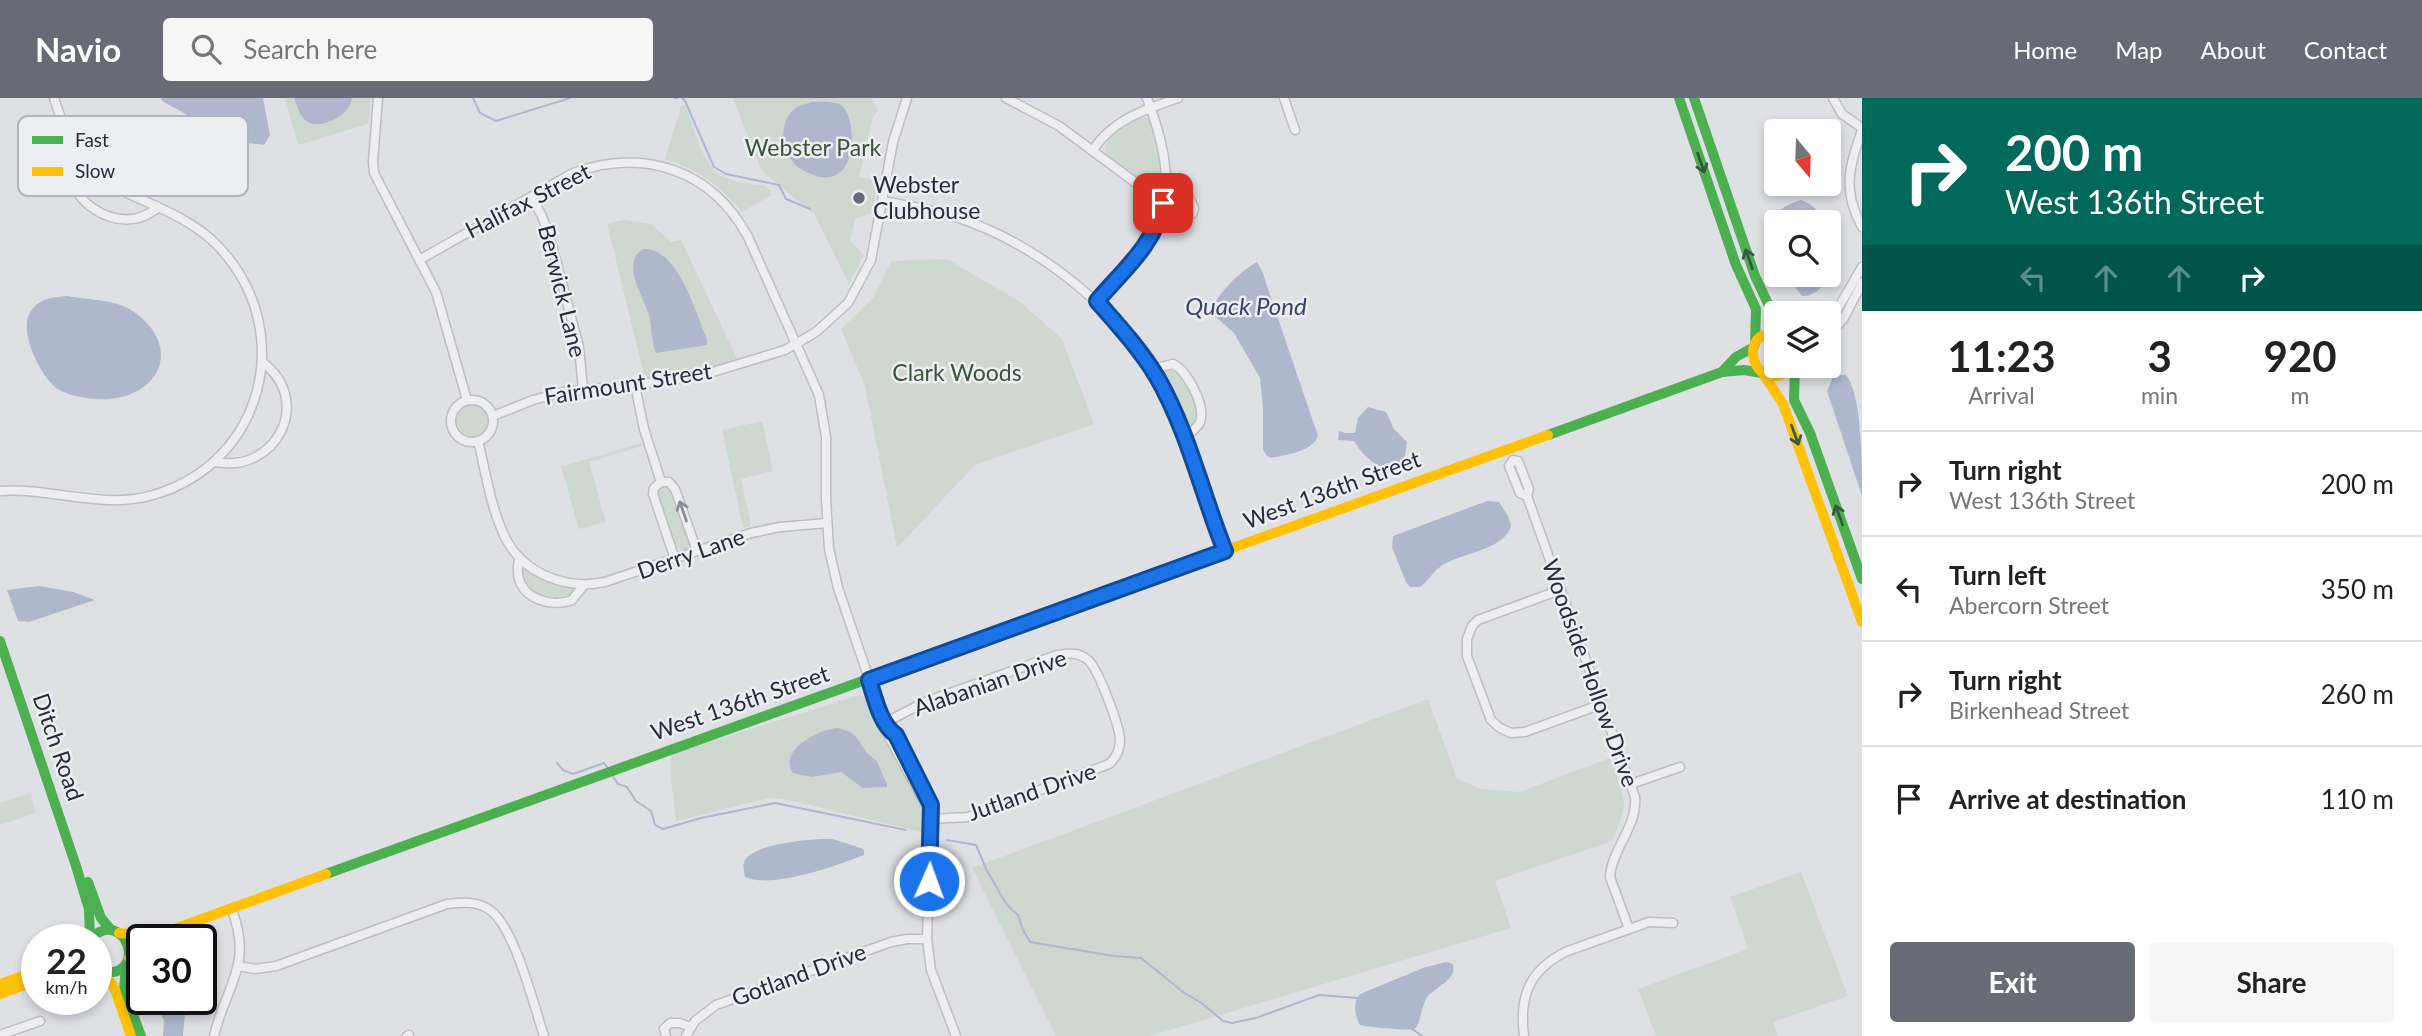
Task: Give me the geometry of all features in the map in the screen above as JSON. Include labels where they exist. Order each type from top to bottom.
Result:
[{"type":"street","points":[[54,98],[60,116]]},
{"type":"street","points":[[378,98],[373,150],[374,173],[436,292],[444,312],[467,400]]},
{"type":"street","name":"Fairmount Street","points":[[493,416],[541,397],[583,389],[635,385],[706,374],[797,344],[828,323],[848,303],[871,260],[892,142],[907,98]]},
{"type":"street","points":[[1006,98],[1043,117],[1093,150],[1163,203]]},
{"type":"street","points":[[1097,301],[1140,254],[1153,234],[1163,203],[1166,158],[1147,98]]},
{"type":"street","points":[[1093,150],[1116,126],[1151,107],[1178,98]]},
{"type":"street","points":[[1284,98],[1294,130]]},
{"type":"street","points":[[1679,98],[1732,253],[1756,309],[1753,361],[1783,404],[1862,622]]},
{"type":"street","points":[[1694,98],[1755,276],[1767,301]]},
{"type":"street","points":[[1833,98],[1842,114],[1862,129],[1850,163],[1848,179],[1852,205],[1862,227]]},
{"type":"street","name":"Halifax Street","points":[[419,260],[573,173],[615,162],[649,163],[667,167],[710,190],[740,224],[815,382],[823,408],[827,452],[829,550],[838,588],[869,680],[888,726],[896,735],[929,798],[930,816]]},
{"type":"street","points":[[81,196],[97,212],[116,218],[134,219],[158,208]]},
{"type":"street","points":[[0,491],[29,491],[100,500],[151,496],[180,485],[215,462],[233,442],[247,417],[258,388],[262,362],[258,313],[243,276],[208,237],[133,196]]},
{"type":"street","name":"Berwick Lane","points":[[531,197],[545,222],[552,246],[579,347],[583,389]]},
{"type":"street","points":[[883,201],[937,211],[991,231],[1049,265],[1097,301],[1130,339],[1165,392],[1225,551]]},
{"type":"street","points":[[1841,322],[1857,286],[1862,267]]},
{"type":"street","points":[[1841,308],[1857,286]]},
{"type":"street","name":"West 136th Street","points":[[190,924],[1225,551],[1511,455],[1722,372],[1764,335]]},
{"type":"street","points":[[215,462],[236,464],[256,458],[271,446],[282,429],[286,408],[283,386],[273,370],[262,362]]},
{"type":"street","points":[[1152,369],[1172,364],[1182,370],[1200,404],[1202,416],[1198,426],[1184,437]]},
{"type":"street","name":"West 136th Street","points":[[1722,372],[1727,374],[1738,370],[1763,374]]},
{"type":"street","points":[[1795,378],[1794,400],[1810,433],[1862,579]]},
{"type":"street","points":[[635,385],[644,429],[661,482]]},
{"type":"street","points":[[467,400],[486,404],[493,416],[491,431],[478,442],[460,438],[451,425],[457,405],[467,400]]},
{"type":"street","points":[[478,442],[503,531],[519,557],[518,572],[523,586],[542,601],[554,604],[572,600],[584,585]]},
{"type":"street","name":"Woodside Hollow Drive","points":[[1511,455],[1513,475],[1520,493],[1527,496],[1631,785],[1635,803],[1634,816],[1613,857],[1611,877],[1629,929]]},
{"type":"street","points":[[675,559],[653,494],[654,488],[661,482],[669,482],[675,489],[697,551]]},
{"type":"street","name":"Derry Lane","points":[[519,557],[555,580],[584,585],[615,580],[764,530],[827,523]]},
{"type":"street","points":[[1560,590],[1478,620],[1468,633],[1467,656],[1491,720],[1506,731],[1525,732],[1602,704]]},
{"type":"street","name":"Ditch Road","points":[[0,641],[76,866],[89,909],[90,924]]},
{"type":"street","name":"Alabanian Drive","points":[[888,726],[925,702],[1057,655],[1071,653],[1082,656],[1095,668],[1109,703]]},
{"type":"street","name":"Jutland Drive","points":[[930,816],[968,817],[1105,767],[1114,760],[1120,743],[1109,703]]},
{"type":"street","points":[[1631,785],[1680,767]]},
{"type":"street","points":[[930,816],[927,939],[931,970],[956,1036]]},
{"type":"street","name":"Ditch Road","points":[[76,866],[85,876],[101,918],[126,941]]},
{"type":"street","points":[[239,966],[255,969],[276,966],[447,904],[472,903],[493,912],[502,922],[510,937],[544,1036]]},
{"type":"street","points":[[214,1036],[239,966],[240,936],[232,910]]},
{"type":"street","points":[[1524,1036],[1525,994],[1537,972],[1565,951],[1649,922],[1673,923]]},
{"type":"street","name":"West 136th Street","points":[[115,931],[126,933]]},
{"type":"street","name":"Gotland Drive","points":[[688,1032],[700,1016],[716,1004],[891,942],[927,939]]},
{"type":"street","points":[[112,973],[117,973],[126,963]]},
{"type":"street","points":[[126,976],[126,996]]},
{"type":"street","points":[[0,984],[21,977]]},
{"type":"street","points":[[112,985],[131,1036]]},
{"type":"street","points":[[0,994],[21,986]]},
{"type":"street","points":[[133,1015],[141,1036]]},
{"type":"street","points":[[0,1035],[40,1021]]},
{"type":"street","points":[[666,1036],[665,1027],[670,1023],[680,1023],[688,1032]]},
{"type":"green space","points":[[285,98],[371,98],[368,124],[298,145]]},
{"type":"green space","name":"Webster Park","points":[[733,98],[871,98],[878,110],[873,117],[859,177],[878,181],[872,213],[855,219],[850,240],[864,255],[849,284],[815,215],[761,170]]},
{"type":"green space","points":[[685,105],[704,156],[716,172],[733,181],[766,186],[772,195],[742,212],[708,179],[665,159],[681,106]]},
{"type":"green space","points":[[1141,117],[1152,121],[1161,155],[1162,182],[1158,187],[1149,186],[1106,154],[1111,137]]},
{"type":"green space","points":[[625,220],[651,224],[671,242],[681,240],[738,361],[699,372],[645,379],[607,223]]},
{"type":"green space","name":"Clark Woods","points":[[947,259],[1019,301],[1062,339],[1094,424],[975,465],[897,548],[865,386],[841,329],[874,297],[891,261]]},
{"type":"green space","points":[[1169,368],[1175,368],[1179,372],[1196,399],[1199,419],[1192,429],[1185,426],[1164,379],[1163,375]]},
{"type":"green space","points":[[473,405],[485,409],[489,421],[485,433],[473,437],[461,433],[457,421],[461,409]]},
{"type":"green space","points":[[762,421],[773,471],[741,479],[751,526],[743,528],[722,430]]},
{"type":"green space","points":[[641,443],[642,446],[589,462],[606,522],[579,529],[561,467]]},
{"type":"green space","points":[[664,485],[672,487],[692,545],[685,551],[676,547],[658,494],[658,489]]},
{"type":"green space","points":[[524,568],[557,586],[576,589],[570,597],[562,600],[546,598],[525,580],[521,572]]},
{"type":"green space","points":[[860,695],[867,698],[919,799],[925,814],[926,833],[788,800],[769,798],[676,821],[671,754]]},
{"type":"green space","points":[[1428,699],[1457,779],[1482,789],[1519,792],[1610,758],[1624,800],[1622,816],[1612,841],[1495,881],[1511,928],[1150,1036],[1056,1036],[972,868]]},
{"type":"green space","points":[[31,793],[36,813],[0,825],[0,803]]},
{"type":"green space","points":[[1801,872],[1848,996],[1773,1022],[1778,1036],[1656,1036],[1638,989],[1748,949],[1730,897]]},
{"type":"water","points":[[161,98],[263,98],[270,135],[264,145],[248,143],[248,116],[189,116]]},
{"type":"water","points":[[294,98],[352,98],[341,115],[328,122],[314,124],[305,120]]},
{"type":"water","points":[[812,102],[839,104],[845,109],[849,119],[852,146],[849,159],[843,170],[833,176],[820,177],[798,167],[788,155],[783,141],[785,125],[791,112]]},
{"type":"water","points":[[1801,200],[1817,210],[1780,210]]},
{"type":"water","points":[[643,249],[655,251],[666,258],[675,269],[691,298],[707,345],[656,353],[649,315],[633,272],[636,255]]},
{"type":"water","name":"Quack Pond","points":[[1257,262],[1318,436],[1305,449],[1272,458],[1263,450],[1260,378],[1234,333],[1210,312],[1230,284]]},
{"type":"water","points":[[1795,287],[1821,287],[1814,293],[1802,296]]},
{"type":"water","points":[[67,296],[119,305],[134,312],[148,325],[157,338],[161,352],[159,366],[153,378],[143,388],[109,399],[87,398],[58,389],[47,378],[31,348],[28,316],[40,302]]},
{"type":"water","points":[[1841,375],[1846,375],[1851,384],[1860,431],[1862,496],[1827,391],[1833,378],[1841,378]]},
{"type":"water","points":[[1368,407],[1386,412],[1394,429],[1407,442],[1405,457],[1398,464],[1384,467],[1376,464],[1354,441],[1338,440],[1339,431],[1355,433],[1358,418]]},
{"type":"water","points":[[1487,501],[1499,502],[1508,516],[1511,526],[1507,534],[1491,546],[1440,567],[1420,587],[1410,587],[1392,547],[1393,536]]},
{"type":"water","points":[[39,586],[73,592],[95,600],[29,622],[18,621],[7,590]]},
{"type":"water","points":[[838,728],[857,738],[876,761],[887,787],[863,788],[841,772],[812,777],[793,773],[790,765],[795,749],[821,732]]},
{"type":"water","points":[[832,839],[861,848],[864,855],[787,878],[757,880],[745,877],[745,860],[759,850],[804,840]]},
{"type":"water","points":[[1446,962],[1453,964],[1452,974],[1428,996],[1414,1029],[1360,1025],[1355,1010],[1360,994],[1423,968]]},
{"type":"water","points":[[161,1015],[185,1015],[183,1036],[163,1036],[164,1020]]},
{"type":"waterway","points":[[473,98],[480,113],[496,121],[570,98]]},
{"type":"waterway","points":[[682,98],[714,167],[726,174],[779,185],[786,199],[810,209]]},
{"type":"waterway","points":[[557,763],[563,770],[573,774],[604,763],[607,767]]},
{"type":"waterway","points":[[612,775],[618,784],[627,787],[636,801],[651,811],[655,825],[663,829],[701,818],[775,803],[906,830]]},
{"type":"waterway","points":[[947,840],[976,845],[987,871],[1007,905],[1018,915],[1030,942],[1141,958],[1223,1021],[1232,1023],[1256,1018],[1319,995],[1358,998]]},
{"type":"waterway","points":[[1411,1028],[1422,1036]]},
{"type":"traffic: fast","points":[[1679,98],[1736,265],[1756,309],[1755,344]]},
{"type":"traffic: fast","points":[[1694,98],[1755,276],[1767,301]]},
{"type":"traffic: fast","points":[[1722,372],[1736,357],[1754,347]]},
{"type":"traffic: fast","points":[[1548,435],[1722,372],[1744,370],[1762,373]]},
{"type":"traffic: fast","points":[[1795,378],[1794,400],[1810,433],[1862,579]]},
{"type":"traffic: fast","points":[[326,874],[1179,567]]},
{"type":"traffic: fast","points":[[0,641],[76,866],[89,909],[90,924]]},
{"type":"traffic: fast","points":[[88,882],[101,918],[106,924]]},
{"type":"traffic: fast","points":[[112,931],[123,937],[128,946],[129,957],[124,966],[112,972]]},
{"type":"traffic: fast","points":[[126,965],[126,996]]},
{"type":"traffic: fast","points":[[133,1015],[141,1036]]},
{"type":"traffic: slow","points":[[1764,335],[1755,343],[1753,352],[1754,360],[1764,374]]},
{"type":"traffic: slow","points":[[1766,378],[1783,404],[1862,622]]},
{"type":"traffic: slow","points":[[1179,567],[1548,435]]},
{"type":"traffic: slow","points":[[119,933],[143,935],[161,930],[166,932],[326,874]]},
{"type":"traffic: slow","points":[[0,984],[21,977]]},
{"type":"traffic: slow","points":[[112,984],[131,1036]]},
{"type":"traffic: slow","points":[[0,994],[21,986]]},
{"type":"place","name":"Webster Clubhouse","points":[[859,198]]},
{"type":"route","points":[[929,881],[929,798],[896,735],[890,730],[880,711],[869,680],[1225,551],[1165,392],[1144,357],[1097,301],[1140,254],[1153,234],[1163,203]]}]
